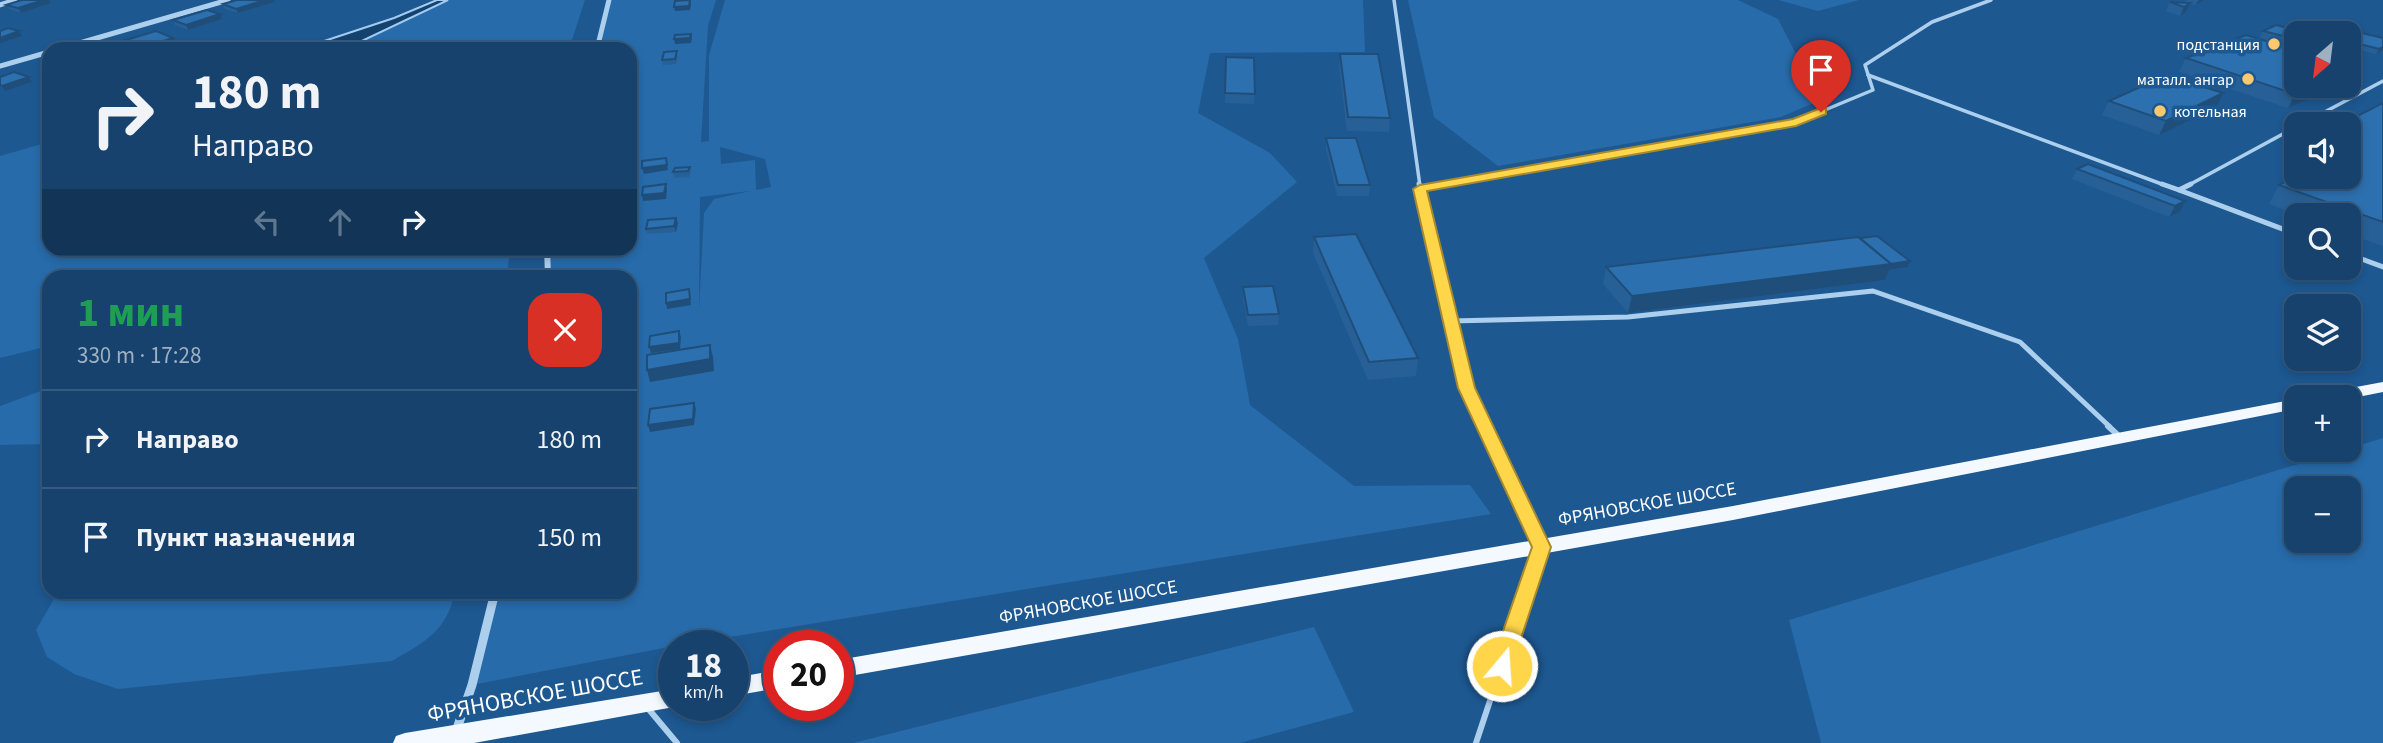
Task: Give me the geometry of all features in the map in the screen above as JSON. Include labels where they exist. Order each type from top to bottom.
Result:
[{"type":"main road","points":[[2361,391],[2383,387]]},
{"type":"main road","name":"ФРЯНОВСКОЕ ШОССЕ","points":[[854,666],[1541,547],[2284,406]]},
{"type":"main road","name":"ФРЯНОВСКОЕ ШОССЕ","points":[[405,743],[452,740],[658,701]]},
{"type":"street","points":[[0,5],[15,0]]},
{"type":"street","points":[[83,42],[228,0]]},
{"type":"street","points":[[599,42],[609,0]]},
{"type":"street","points":[[0,66],[42,54]]},
{"type":"street","points":[[452,740],[472,685],[493,599]]},
{"type":"lane","points":[[1394,0],[1420,189],[1466,388],[1541,547],[1476,743]]},
{"type":"lane","points":[[1420,189],[1796,122],[1873,90],[1865,65],[1932,22],[1991,0]]},
{"type":"lane","points":[[1868,75],[2284,229]]},
{"type":"lane","points":[[2325,112],[2383,81]]},
{"type":"lane","points":[[2179,190],[2284,133]]},
{"type":"lane","points":[[2361,259],[2383,267]]},
{"type":"lane","points":[[1451,321],[1628,317],[1873,291],[2020,342],[2121,438]]},
{"type":"lane","points":[[644,703],[677,743]]},
{"type":"shaded area","points":[[437,0],[448,0],[360,42],[321,42],[394,18]]},
{"type":"shaded area","points":[[448,0],[585,0],[571,42],[360,42]]},
{"type":"shaded area","points":[[609,0],[716,0],[708,26],[701,142],[709,141],[709,55],[725,0],[1363,0],[1365,52],[1210,53],[1198,113],[1270,153],[1297,182],[1204,258],[1238,339],[1250,405],[1354,486],[1470,485],[1491,514],[749,634],[749,630],[658,630],[658,649],[472,685],[493,599],[637,599],[637,270],[548,270],[547,256],[637,256],[637,42],[599,42]],"holes":[[[720,147],[765,159],[771,187],[756,190],[755,160],[721,164]],[[750,191],[714,199],[704,213],[699,310],[700,197]]]},
{"type":"shaded area","points":[[1408,0],[1738,0],[1778,19],[1799,60],[1837,93],[1781,117],[1498,166],[1434,117]]},
{"type":"shaded area","points":[[1778,0],[1859,0],[1818,11]]},
{"type":"shaded area","points":[[42,144],[42,256],[509,256],[508,270],[42,270],[42,348],[0,358],[0,156]]},
{"type":"shaded area","points":[[42,391],[42,444],[0,445],[0,406]]},
{"type":"shaded area","points":[[2383,438],[2383,743],[1821,743],[1789,620],[2305,462],[2361,462],[2361,445]]},
{"type":"shaded area","points":[[54,599],[453,599],[446,617],[433,634],[392,661],[118,689],[74,674],[47,657],[36,630]]},
{"type":"shaded area","points":[[1314,627],[1354,712],[1240,743],[853,743]]},
{"type":"building","points":[[22,0],[44,0],[18,8],[6,5]]},
{"type":"building","points":[[237,0],[265,0],[236,9],[223,4]]},
{"type":"building","points":[[690,0],[689,6],[674,7],[675,1]]},
{"type":"building","points":[[2170,2],[2190,3],[2184,7]]},
{"type":"building","points":[[207,10],[220,14],[186,25],[173,20]]},
{"type":"building","points":[[2276,25],[2284,27],[2284,36],[2263,31]]},
{"type":"building","points":[[8,28],[19,31],[0,38],[0,31]]},
{"type":"building","points":[[156,31],[173,38],[160,42],[126,40]]},
{"type":"building","points":[[2361,33],[2383,38],[2383,47],[2379,49],[2361,44]]},
{"type":"building","points":[[691,34],[690,38],[674,39],[675,35]]},
{"type":"building","points":[[2246,35],[2284,46],[2284,90],[2186,58]]},
{"type":"building","points":[[677,51],[675,59],[662,60],[664,52]]},
{"type":"building","points":[[1340,54],[1378,54],[1390,118],[1348,117]]},
{"type":"building","points":[[1226,57],[1254,58],[1255,94],[1225,93]]},
{"type":"building","points":[[14,72],[29,77],[0,85],[0,77]]},
{"type":"building","points":[[2167,75],[2223,93],[2166,121],[2109,101]]},
{"type":"building","points":[[2383,103],[2383,222],[2361,214],[2361,203],[2330,203],[2290,189],[2361,189],[2361,114]]},
{"type":"building","points":[[1326,138],[1356,138],[1370,185],[1338,185]]},
{"type":"building","points":[[666,158],[667,165],[642,168],[642,161]]},
{"type":"building","points":[[2088,164],[2185,201],[2175,206],[2077,169]]},
{"type":"building","points":[[690,167],[688,171],[673,172],[675,168]]},
{"type":"building","points":[[666,184],[664,193],[642,195],[643,187]]},
{"type":"building","points":[[676,218],[674,226],[646,229],[648,220]]},
{"type":"building","points":[[1356,234],[1418,358],[1369,362],[1314,237]]},
{"type":"building","points":[[1877,236],[1910,261],[1891,264],[1860,238]]},
{"type":"building","points":[[1858,237],[1891,264],[1632,296],[1606,267]]},
{"type":"building","points":[[1273,286],[1279,314],[1248,315],[1243,287]]},
{"type":"building","points":[[689,289],[690,299],[666,303],[666,293]]},
{"type":"building","points":[[679,331],[679,343],[649,347],[650,336]]},
{"type":"building","points":[[710,345],[710,359],[647,370],[647,355]]},
{"type":"building","points":[[694,403],[693,419],[648,425],[650,409]]},
{"type":"place","name":"подстанция","points":[[2274,44]]},
{"type":"place","name":"маталл. ангар","points":[[2248,79]]},
{"type":"place","name":"котельная","points":[[2160,111]]},
{"type":"route","points":[[1502,666],[1541,547],[1466,388],[1420,189],[1796,122],[1821,112]]}]
